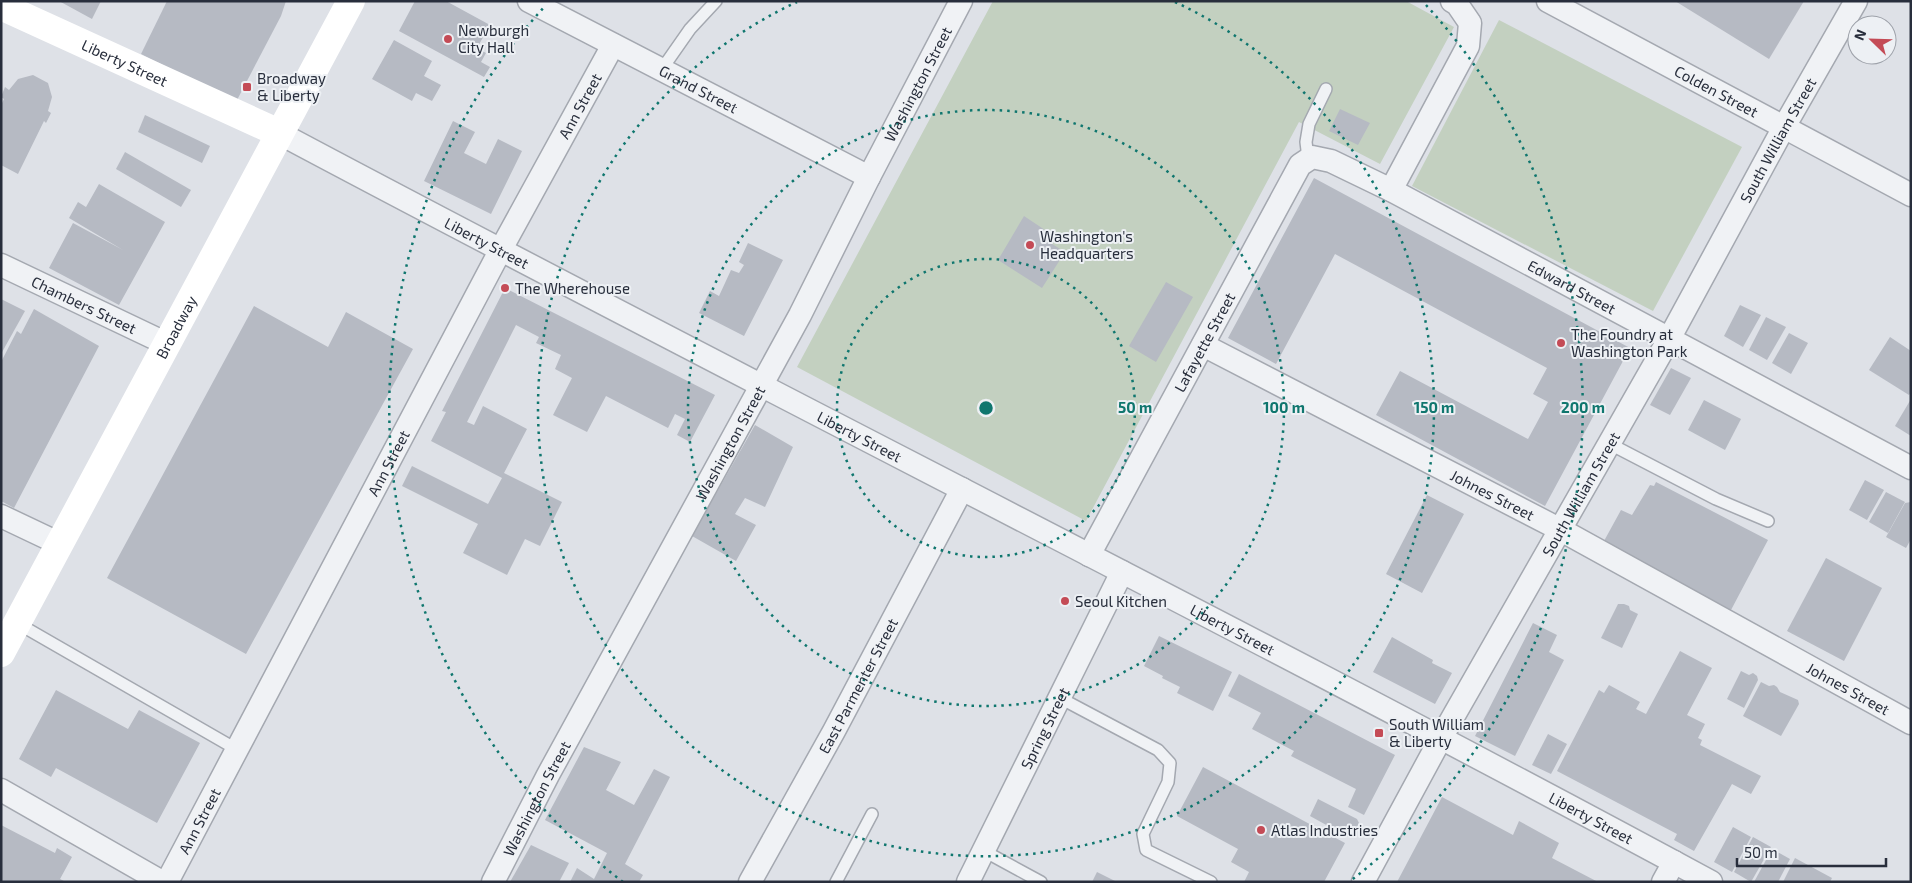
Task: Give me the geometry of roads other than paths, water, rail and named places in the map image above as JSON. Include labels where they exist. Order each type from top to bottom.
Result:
[{"type":"street","name":"Broadway","points":[[1,653],[351,1]]},
{"type":"street","name":"Grand Street","points":[[529,1],[869,177]]},
{"type":"street","name":"Washington Street","points":[[493,882],[553,767],[800,315],[869,177],[961,1]]},
{"type":"street","points":[[1391,190],[1468,46],[1470,23],[1457,4],[1452,1]]},
{"type":"street","name":"Colden Street","points":[[1548,1],[1911,195]]},
{"type":"street","name":"South William Street","points":[[1363,882],[1441,738],[1610,444],[1784,127],[1856,1]]},
{"type":"street","name":"Liberty Street","points":[[1,6],[279,133],[500,250],[1441,738],[1711,882]]},
{"type":"street","name":"Ann Street","points":[[167,882],[500,250],[613,45]]},
{"type":"street","name":"Edward Street","points":[[1308,158],[1312,156],[1331,161],[1391,190],[1911,468]]},
{"type":"street","name":"Lafayette Street","points":[[1089,555],[1300,165],[1308,158]]},
{"type":"street","name":"Chambers Street","points":[[1,265],[167,344]]},
{"type":"street","name":"Johnes Street","points":[[1203,344],[1561,530],[1911,723]]},
{"type":"street","name":"East Parmenter Street","points":[[750,882],[834,731],[962,489]]},
{"type":"street","points":[[1,516],[60,544]]},
{"type":"street","name":"Spring Street","points":[[968,882],[1122,572]]},
{"type":"street","points":[[1,790],[162,882]]},
{"type":"street","points":[[1663,882],[1674,862]]},
{"type":"lane","points":[[662,69],[690,29],[716,1]]},
{"type":"lane","points":[[1308,158],[1306,142],[1309,124],[1326,89]]},
{"type":"lane","points":[[1610,444],[1716,499],[1768,521]]},
{"type":"lane","points":[[17,624],[236,749]]},
{"type":"lane","points":[[1060,698],[1158,750],[1170,763],[1168,782],[1143,834],[1146,850],[1210,882]]},
{"type":"lane","points":[[836,882],[872,814]]},
{"type":"lane","points":[[984,851],[1042,882]]},
{"type":"place","name":"Newburgh City Hall","points":[[448,39]]},
{"type":"place","name":"Broadway & Liberty","points":[[247,87]]},
{"type":"place","name":"Washington's Headquarters","points":[[1030,245]]},
{"type":"place","name":"The Wherehouse","points":[[505,288]]},
{"type":"place","name":"The Foundry at Washington Park","points":[[1561,343]]},
{"type":"place","name":"Seoul Kitchen","points":[[1065,601]]},
{"type":"place","name":"South William & Liberty","points":[[1379,733]]},
{"type":"place","name":"Atlas Industries","points":[[1261,830]]}]
